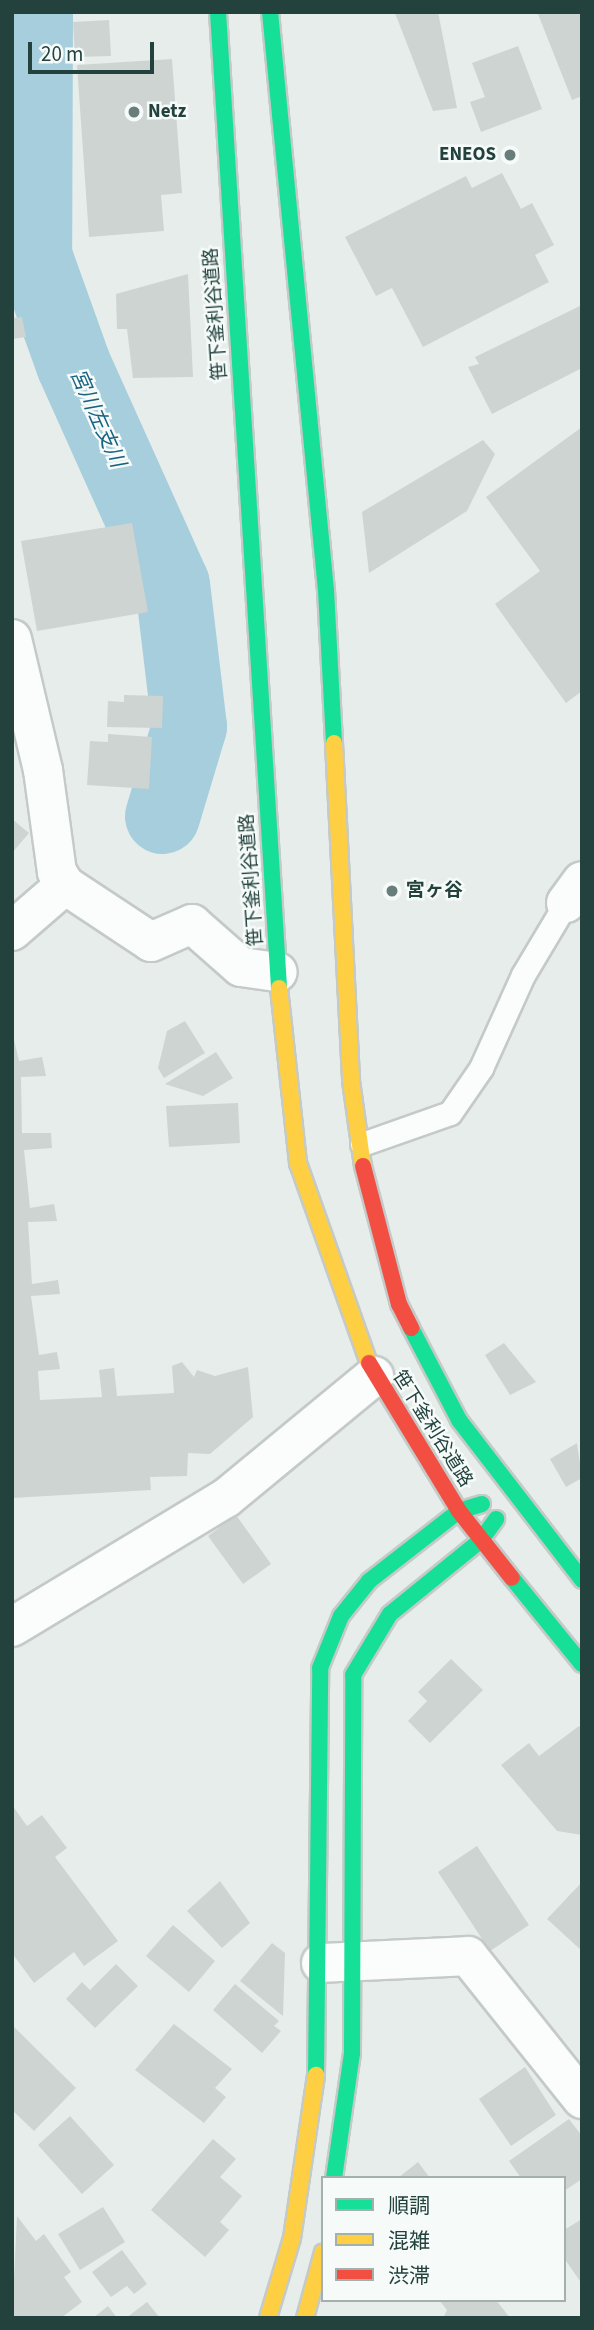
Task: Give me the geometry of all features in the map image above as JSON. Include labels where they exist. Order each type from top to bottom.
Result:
[{"type":"street","name":"笹下釜利谷道路","points":[[218,12],[278,972],[298,1163],[330,1268],[374,1376],[459,1511],[582,1664]]},
{"type":"street","name":"笹下釜利谷道路","points":[[270,12],[326,590],[351,1081],[362,1144],[365,1181],[399,1304],[459,1420],[512,1496],[582,1580]]},
{"type":"street","points":[[12,639],[28,769],[57,872],[65,885],[151,942],[192,924],[213,950],[241,967],[278,972]]},
{"type":"street","points":[[12,931],[65,885]]},
{"type":"street","points":[[12,1626],[226,1498],[374,1376]]},
{"type":"street","points":[[334,2176],[352,2053],[337,1962],[320,1668],[341,1616],[369,1581],[459,1511],[512,1496]]},
{"type":"street","points":[[268,2318],[296,2211],[320,2045],[337,1962],[353,1675],[368,1641],[390,1614],[481,1540],[512,1496]]},
{"type":"street","points":[[337,1962],[468,1956],[582,2099]]},
{"type":"street","points":[[305,2318],[321,2259]]},
{"type":"lane","points":[[362,1144],[450,1113],[481,1068],[523,975],[574,892]]},
{"type":"building","points":[[438,12],[457,108],[433,111],[395,13]]},
{"type":"building","points":[[582,12],[582,96],[572,100],[538,14]]},
{"type":"building","points":[[109,20],[111,56],[75,57],[73,22]]},
{"type":"building","points":[[518,46],[542,109],[481,132],[470,102],[485,97],[472,63]]},
{"type":"building","points":[[172,59],[182,193],[161,195],[164,231],[89,237],[77,65]]},
{"type":"building","points":[[502,173],[521,209],[532,203],[554,245],[535,255],[549,282],[423,347],[392,288],[376,296],[345,237],[466,176],[472,188]]},
{"type":"building","points":[[188,274],[193,377],[133,378],[127,329],[117,329],[116,294]]},
{"type":"building","points":[[582,305],[582,368],[492,414],[468,367],[479,364],[475,357]]},
{"type":"building","points":[[22,317],[26,337],[12,339],[12,318]]},
{"type":"building","points":[[582,427],[582,691],[566,703],[495,604],[540,571],[486,497]]},
{"type":"building","points":[[483,440],[495,454],[467,511],[369,573],[362,512]]},
{"type":"building","points":[[132,523],[148,612],[37,631],[21,541]]},
{"type":"building","points":[[124,695],[163,696],[162,728],[107,727],[108,701],[124,702]]},
{"type":"building","points":[[108,734],[152,737],[149,789],[87,785],[90,741],[108,742]]},
{"type":"building","points":[[12,819],[29,833],[12,853]]},
{"type":"building","points":[[185,1021],[205,1053],[164,1078],[158,1068],[167,1031]]},
{"type":"building","points":[[12,1031],[19,1061],[42,1057],[46,1076],[21,1077],[22,1133],[51,1133],[52,1148],[24,1150],[30,1208],[54,1204],[57,1221],[28,1222],[32,1284],[58,1280],[60,1294],[31,1296],[39,1355],[57,1352],[60,1369],[38,1371],[40,1400],[102,1397],[99,1370],[114,1368],[117,1396],[174,1393],[172,1366],[182,1362],[194,1377],[197,1370],[215,1376],[248,1367],[253,1417],[210,1454],[188,1453],[187,1476],[150,1477],[151,1490],[12,1498]]},
{"type":"building","points":[[216,1052],[233,1078],[203,1096],[165,1084]]},
{"type":"building","points":[[238,1103],[240,1143],[169,1147],[166,1106]]},
{"type":"building","points":[[504,1343],[536,1382],[510,1395],[485,1355]]},
{"type":"building","points":[[577,1443],[582,1478],[566,1487],[550,1459]]},
{"type":"building","points":[[236,1515],[271,1564],[243,1584],[208,1536]]},
{"type":"building","points":[[451,1659],[483,1690],[430,1743],[408,1721],[427,1701],[418,1692]]},
{"type":"building","points":[[579,1726],[582,1729],[582,1835],[557,1831],[501,1765],[529,1743],[539,1756]]},
{"type":"building","points":[[12,1805],[27,1826],[42,1815],[67,1848],[55,1857],[118,1941],[84,1966],[74,1952],[34,1983],[12,1953]]},
{"type":"building","points":[[477,1846],[529,1925],[490,1951],[438,1872]]},
{"type":"building","points":[[220,1881],[250,1923],[222,1948],[187,1911]]},
{"type":"building","points":[[582,1882],[582,1951],[547,1919]]},
{"type":"building","points":[[173,1925],[215,1961],[189,1992],[146,1956]]},
{"type":"building","points":[[272,1943],[285,1953],[283,2016],[240,1981]]},
{"type":"building","points":[[116,1964],[138,1986],[95,2028],[66,1999],[82,1982],[90,1990]]},
{"type":"building","points":[[235,1984],[279,2021],[274,2026],[281,2031],[262,2053],[213,2010]]},
{"type":"building","points":[[174,2024],[232,2069],[215,2088],[226,2097],[204,2123],[135,2070]]},
{"type":"building","points":[[12,2025],[76,2088],[34,2131],[12,2110]]},
{"type":"building","points":[[525,2067],[556,2115],[511,2146],[479,2099]]},
{"type":"building","points":[[70,2116],[114,2165],[82,2194],[38,2145]]},
{"type":"building","points":[[569,2119],[582,2136],[582,2179],[566,2190],[566,2176],[520,2176],[509,2161]]},
{"type":"building","points":[[213,2139],[236,2159],[220,2177],[242,2196],[220,2222],[229,2230],[205,2257],[151,2210]]},
{"type":"building","points":[[418,2162],[428,2176],[400,2176]]},
{"type":"building","points":[[103,2207],[125,2242],[80,2270],[58,2234]]},
{"type":"building","points":[[17,2216],[36,2241],[44,2234],[71,2272],[64,2277],[82,2302],[61,2318],[12,2318]]},
{"type":"building","points":[[582,2219],[582,2284],[566,2261],[566,2229]]},
{"type":"building","points":[[122,2250],[147,2284],[134,2294],[127,2286],[111,2297],[92,2272]]},
{"type":"building","points":[[147,2302],[160,2318],[126,2318]]},
{"type":"building","points":[[441,2302],[498,2302],[510,2318],[443,2318],[447,2310]]},
{"type":"building","points":[[108,2306],[117,2318],[93,2318]]},
{"type":"waterway","name":"宮川左支川","points":[[35,12],[34,255],[73,364],[172,584],[189,726],[162,816]]},
{"type":"traffic: fast","points":[[218,12],[279,988]]},
{"type":"traffic: fast","points":[[270,12],[326,590],[334,743]]},
{"type":"traffic: fast","points":[[411,1328],[459,1420],[582,1580]]},
{"type":"traffic: fast","points":[[316,2075],[320,1668],[341,1616],[369,1581],[459,1511],[482,1504]]},
{"type":"traffic: fast","points":[[334,2176],[352,2053],[353,1675],[390,1614],[481,1540],[496,1519]]},
{"type":"traffic: fast","points":[[512,1578],[582,1664]]},
{"type":"traffic: slow","points":[[334,743],[351,1081],[363,1166]]},
{"type":"traffic: slow","points":[[279,988],[298,1163],[369,1363]]},
{"type":"traffic: slow","points":[[268,2318],[292,2238],[316,2075]]},
{"type":"traffic: slow","points":[[305,2318],[321,2259]]},
{"type":"traffic: jam","points":[[363,1166],[399,1304],[411,1328]]},
{"type":"traffic: jam","points":[[369,1363],[459,1511],[512,1578]]},
{"type":"place","name":"Netz","points":[[134,112]]},
{"type":"place","name":"ENEOS","points":[[510,155]]},
{"type":"place","name":"宮ヶ谷","points":[[392,891]]}]
